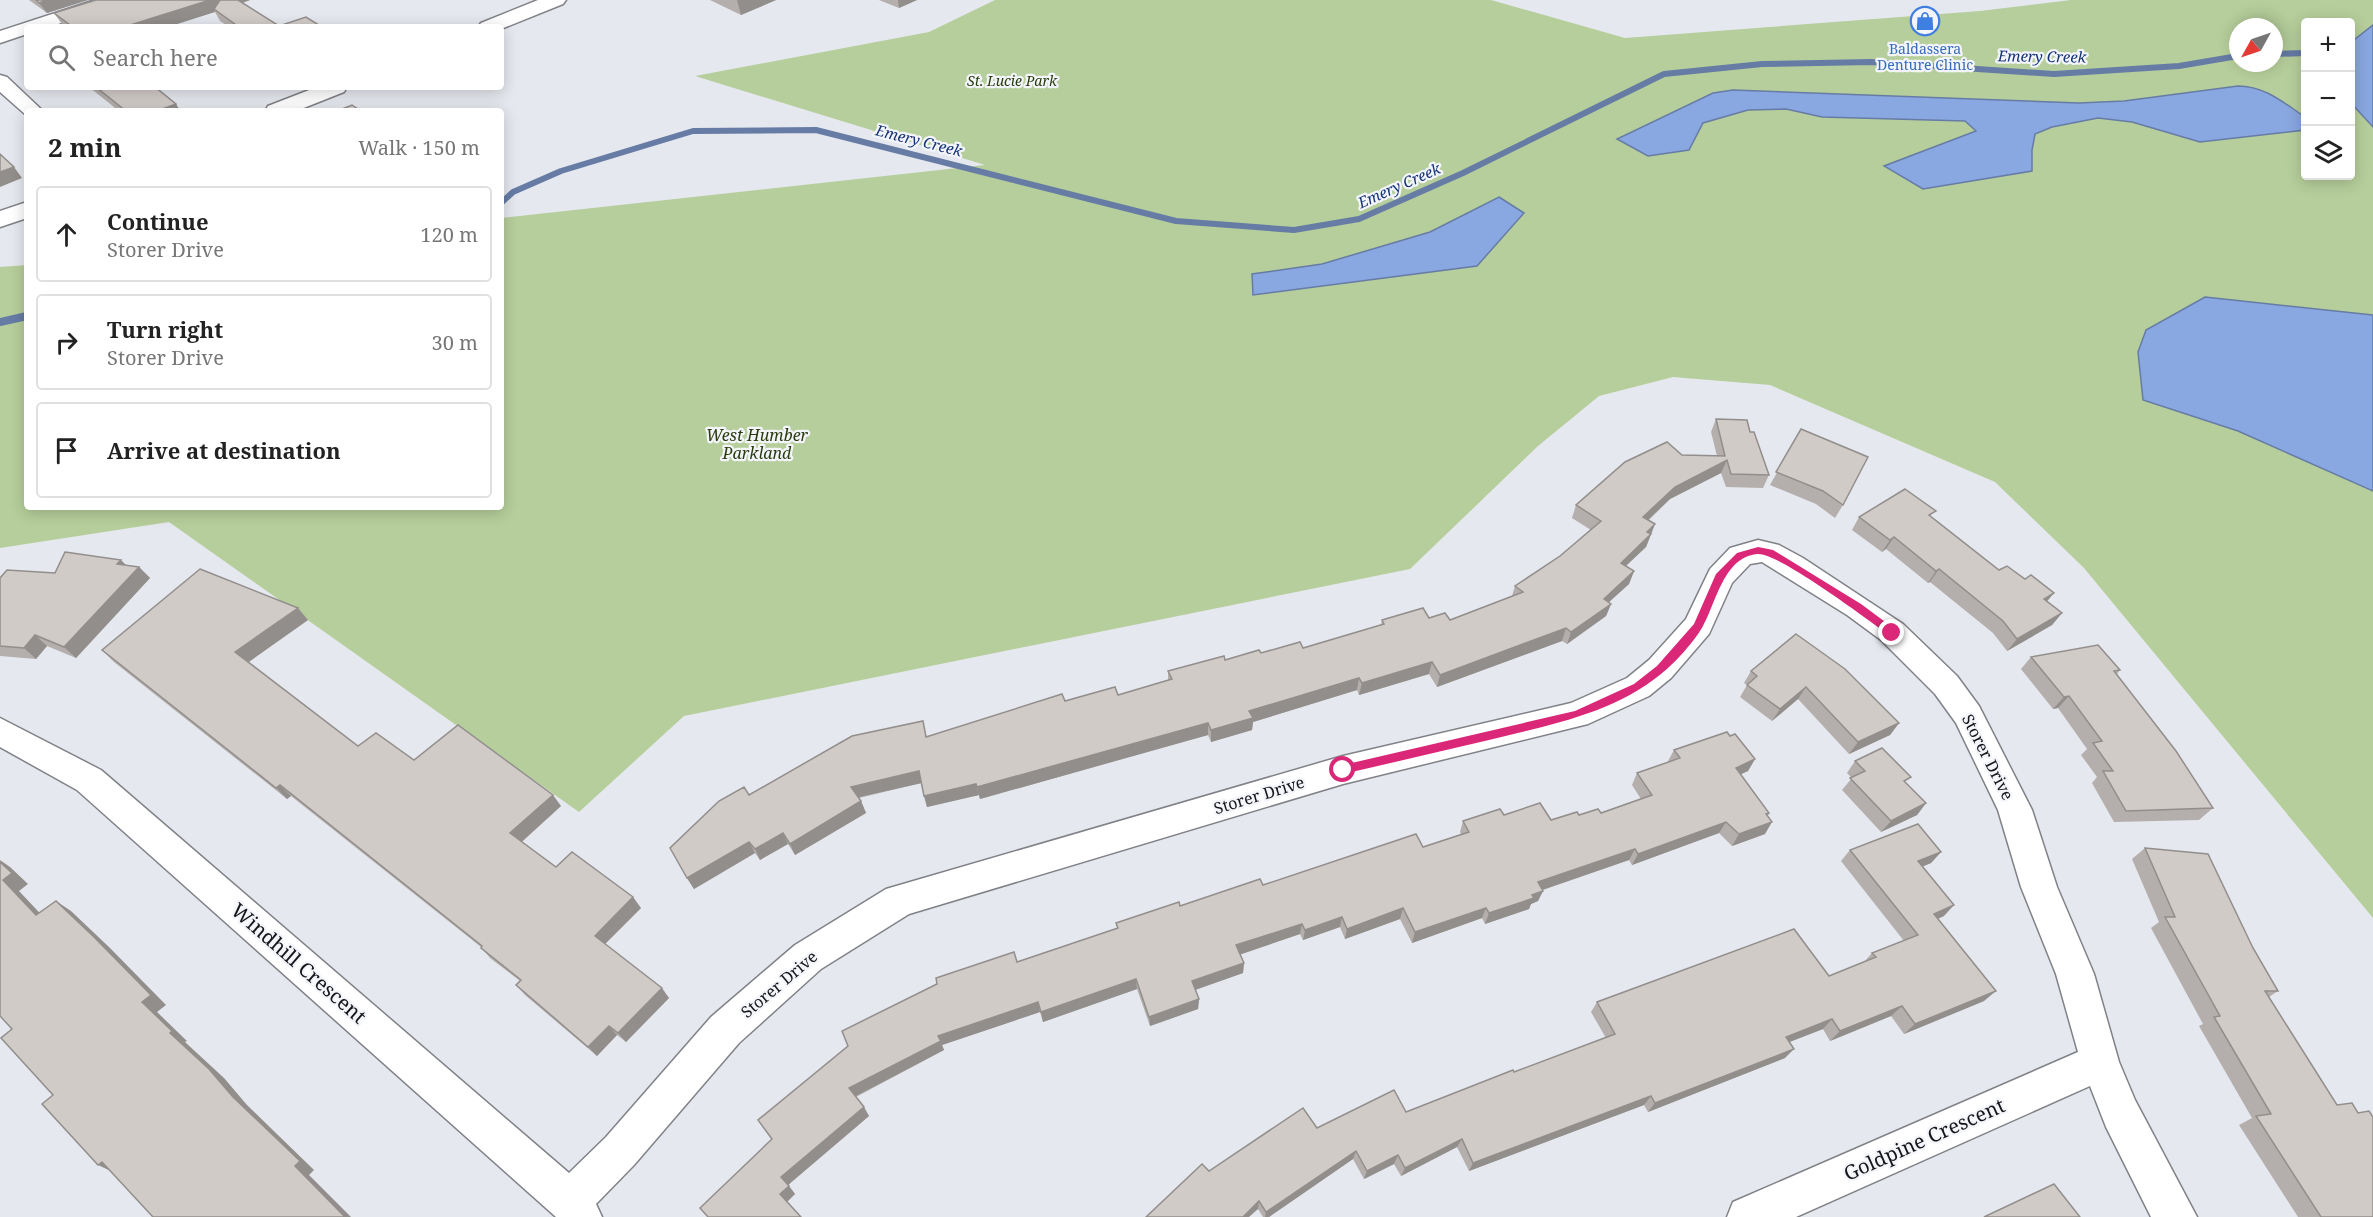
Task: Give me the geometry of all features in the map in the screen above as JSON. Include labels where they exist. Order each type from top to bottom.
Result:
[{"type":"main road","points":[[496,24],[556,0]]},
{"type":"main road","points":[[284,108],[328,90]]},
{"type":"main road","points":[[0,220],[24,210]]},
{"type":"street","points":[[41,24],[113,0]]},
{"type":"street","points":[[0,37],[24,30]]},
{"type":"street","points":[[0,81],[30,108]]},
{"type":"street","name":"Storer Drive","points":[[576,1209],[620,1151],[725,1030],[808,957],[899,901],[1343,770],[1576,715],[1638,687],[1660,669],[1698,626],[1720,577],[1740,556],[1758,551],[1770,553],[1793,566],[1858,607],[1892,633],[1946,685],[1968,715],[2015,810],[2039,887],[2075,974],[2100,1062],[2120,1113],[2164,1201],[2176,1217]]},
{"type":"street","name":"Windhill Crescent","points":[[0,731],[89,780],[576,1209]]},
{"type":"street","name":"Goldpine Crescent","points":[[1748,1217],[2100,1062]]},
{"type":"green space","name":"West Humber Parkland","points":[[995,0],[1491,0],[1625,38],[1980,11],[2071,0],[2373,0],[2373,918],[2084,568],[1995,482],[1770,385],[1673,377],[1599,396],[1538,446],[1410,569],[684,716],[579,812],[169,522],[0,548],[0,267],[24,265],[24,510],[504,510],[504,218],[985,165],[695,76],[929,32]]},
{"type":"water","points":[[2373,25],[2373,127],[2355,107],[2355,39]]},
{"type":"water","points":[[2238,86],[2248,87],[2266,92],[2301,114],[2301,130],[2200,142],[2132,122],[2098,118],[2052,127],[2035,134],[2032,171],[1923,189],[1884,166],[1976,131],[1965,121],[1822,117],[1786,109],[1748,110],[1703,123],[1689,150],[1648,156],[1617,139],[1713,93],[1733,90],[2079,103],[2124,101]]},
{"type":"water","points":[[1499,197],[1524,213],[1477,266],[1253,295],[1252,274],[1322,264],[1430,232]]},
{"type":"water","points":[[2205,297],[2373,315],[2373,491],[2238,431],[2143,400],[2138,352],[2146,330]]},
{"type":"building","points":[[96,0],[210,0],[134,24],[69,24],[54,13]]},
{"type":"building","points":[[220,0],[238,0],[276,24],[235,24],[214,9]]},
{"type":"building","points":[[306,17],[317,24],[285,24]]},
{"type":"building","points":[[100,90],[159,90],[176,104],[165,108],[122,108]]},
{"type":"building","points":[[0,154],[14,167],[0,172]]},
{"type":"building","points":[[1716,419],[1747,420],[1750,432],[1754,432],[1769,475],[1731,474],[1727,460],[1675,487],[1643,517],[1655,524],[1647,532],[1651,534],[1621,563],[1634,571],[1604,599],[1611,604],[1571,632],[1566,628],[1440,675],[1432,662],[1362,683],[1359,678],[1249,711],[1253,718],[1211,730],[1208,723],[977,787],[976,784],[924,796],[919,771],[851,787],[861,801],[790,844],[783,833],[755,849],[749,842],[687,878],[670,848],[719,801],[744,787],[749,795],[852,736],[923,721],[926,737],[1062,694],[1065,701],[1115,687],[1118,695],[1172,679],[1168,671],[1224,656],[1225,660],[1300,642],[1303,648],[1384,624],[1382,620],[1423,608],[1429,618],[1445,613],[1450,620],[1523,592],[1515,586],[1560,556],[1601,521],[1576,505],[1625,462],[1667,442],[1682,455],[1725,456]]},
{"type":"building","points":[[1801,429],[1868,457],[1843,505],[1823,491],[1776,472]]},
{"type":"building","points":[[1905,489],[1936,511],[1929,515],[1999,570],[2007,566],[2025,579],[2031,575],[2054,593],[2044,599],[2062,613],[2017,639],[2003,621],[1939,569],[1936,571],[1894,537],[1890,540],[1859,517]]},
{"type":"building","points":[[65,552],[121,560],[117,564],[139,567],[64,647],[35,635],[24,648],[0,646],[0,578],[7,570],[55,573]]},
{"type":"building","points":[[200,569],[298,608],[235,652],[358,746],[376,733],[414,760],[458,725],[553,795],[510,833],[556,867],[572,852],[633,897],[595,936],[662,988],[618,1033],[609,1026],[588,1047],[516,985],[521,980],[481,948],[482,946],[280,785],[276,788],[102,650]]},
{"type":"building","points":[[1796,634],[1845,669],[1899,723],[1858,742],[1806,687],[1780,709],[1747,685],[1757,676],[1751,671]]},
{"type":"building","points":[[2098,645],[2120,670],[2114,671],[2176,751],[2213,808],[2126,811],[2103,771],[2113,771],[2093,743],[2102,741],[2069,696],[2064,697],[2031,657]]},
{"type":"building","points":[[1727,732],[1730,736],[1735,734],[1755,759],[1736,768],[1769,813],[1766,814],[1772,822],[1739,834],[1726,822],[1638,854],[1635,849],[1538,882],[1543,891],[1532,895],[1534,898],[1489,913],[1486,908],[1415,932],[1403,908],[1347,929],[1342,917],[1305,930],[1302,924],[1236,945],[1244,963],[1192,981],[1199,999],[1149,1017],[1136,979],[1041,1012],[1038,1002],[938,1036],[941,1041],[849,1088],[864,1107],[781,1177],[789,1186],[780,1194],[801,1217],[708,1217],[700,1208],[772,1139],[758,1120],[848,1046],[842,1031],[937,984],[936,978],[1014,952],[1017,962],[1118,928],[1116,923],[1179,902],[1180,906],[1260,879],[1263,885],[1416,834],[1423,847],[1469,832],[1463,821],[1500,809],[1504,815],[1540,803],[1551,820],[1577,812],[1579,815],[1598,809],[1601,813],[1652,795],[1637,773],[1680,758],[1674,750]]},
{"type":"building","points":[[1882,748],[1911,777],[1904,781],[1926,803],[1891,821],[1850,778],[1865,771],[1855,761]]},
{"type":"building","points":[[1918,824],[1941,852],[1918,861],[1954,905],[1934,914],[1996,991],[1915,1024],[1902,1006],[1840,1031],[1832,1019],[1786,1037],[1794,1049],[1655,1103],[1651,1096],[1473,1163],[1462,1139],[1405,1168],[1398,1155],[1367,1171],[1356,1151],[1266,1212],[1259,1201],[1243,1217],[1146,1217],[1202,1164],[1209,1171],[1303,1108],[1317,1128],[1394,1090],[1406,1112],[1513,1070],[1514,1072],[1615,1034],[1597,1002],[1794,929],[1829,976],[1876,957],[1872,953],[1918,935],[1850,850]]},
{"type":"building","points":[[2145,848],[2208,854],[2253,948],[2278,991],[2265,991],[2337,1105],[2352,1103],[2358,1113],[2369,1111],[2373,1117],[2373,1217],[2321,1217],[2256,1116],[2271,1114],[2214,1017],[2220,1016],[2165,917],[2175,917]]},
{"type":"building","points":[[0,862],[12,873],[3,880],[36,915],[56,901],[151,995],[142,1002],[172,1031],[170,1033],[209,1069],[233,1097],[300,1161],[295,1166],[345,1217],[153,1217],[102,1162],[98,1165],[42,1104],[53,1095],[1,1038],[12,1029],[0,1016]]},
{"type":"building","points":[[2054,1184],[2080,1217],[1984,1217]]},
{"type":"waterway","name":"Emery Creek","points":[[2283,54],[2301,53]]},
{"type":"waterway","name":"Emery Creek","points":[[504,200],[513,192],[561,171],[693,131],[816,130],[1176,221],[1294,230],[1359,219],[1463,173],[1664,74],[1762,64],[1871,62],[2054,74],[2179,66],[2229,58]]},
{"type":"waterway","name":"Emery Creek","points":[[0,322],[24,317]]},
{"type":"place","name":"Baldassera Denture Clinic","points":[[1925,21]]},
{"type":"route","points":[[1343,770],[1576,715],[1638,687],[1660,669],[1698,626],[1720,577],[1740,556],[1758,551],[1770,553],[1793,566],[1826,589],[1858,607],[1892,633]]},
{"type":"park label","name":"St. Lucie Park","points":[[1012,80]]}]
